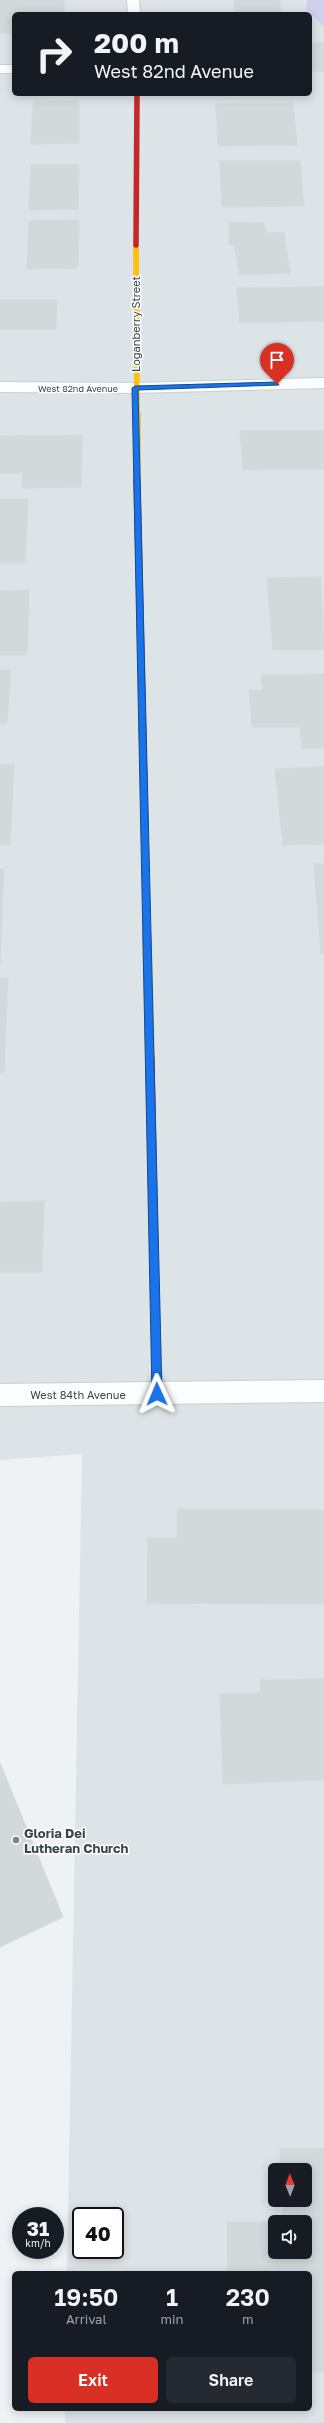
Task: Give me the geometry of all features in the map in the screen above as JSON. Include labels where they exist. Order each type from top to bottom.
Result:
[{"type":"street","points":[[134,0],[134,12]]},
{"type":"street","points":[[0,69],[12,69]]},
{"type":"street","name":"Loganberry Street","points":[[137,96],[135,388],[157,1394]]},
{"type":"street","name":"West 82nd Avenue","points":[[0,387],[135,388],[324,383]]},
{"type":"street","name":"West 84th Avenue","points":[[0,1395],[324,1391]]},
{"type":"shaded area","points":[[0,0],[324,0],[324,2423],[65,2423],[65,2411],[312,2411],[312,2271],[67,2271],[82,1454],[0,1460]]},
{"type":"shaded area","points":[[69,0],[157,0],[158,12],[69,12]]},
{"type":"shaded area","points":[[307,0],[324,0],[324,27],[312,15],[312,12],[309,12],[306,9]]},
{"type":"building","points":[[0,0],[64,0],[64,12],[12,12],[12,33],[0,33]]},
{"type":"building","points":[[234,0],[280,0],[281,12],[235,12]]},
{"type":"building","points":[[312,43],[324,43],[324,71],[312,71]]},
{"type":"building","points":[[79,101],[79,143],[31,144],[33,102]]},
{"type":"building","points":[[293,103],[297,145],[218,146],[216,104]]},
{"type":"building","points":[[220,161],[300,161],[304,206],[222,207]]},
{"type":"building","points":[[31,165],[79,165],[78,209],[29,210]]},
{"type":"building","points":[[79,220],[78,268],[27,269],[29,221]]},
{"type":"building","points":[[229,222],[264,223],[266,233],[284,232],[290,273],[240,275],[234,244],[229,245]]},
{"type":"building","points":[[324,287],[324,321],[240,323],[237,288]]},
{"type":"building","points":[[0,300],[57,300],[56,329],[0,329]]},
{"type":"building","points":[[240,431],[324,431],[324,469],[243,470]]},
{"type":"building","points":[[82,435],[81,487],[22,488],[23,473],[0,473],[0,436]]},
{"type":"building","points":[[0,499],[28,499],[25,563],[0,563]]},
{"type":"building","points":[[321,577],[324,650],[273,650],[267,578]]},
{"type":"building","points":[[29,590],[27,655],[0,655],[0,591]]},
{"type":"building","points":[[0,670],[11,670],[7,723],[0,723]]},
{"type":"building","points":[[324,674],[324,748],[302,749],[300,727],[252,727],[249,690],[263,690],[261,675]]},
{"type":"building","points":[[0,765],[14,765],[10,845],[0,845]]},
{"type":"building","points":[[324,767],[324,844],[283,845],[275,769]]},
{"type":"building","points":[[314,864],[324,864],[324,953],[321,954]]},
{"type":"building","points":[[0,869],[4,869],[0,963]]},
{"type":"building","points":[[0,978],[8,978],[4,1072],[0,1072]]},
{"type":"building","points":[[44,1201],[42,1272],[0,1272],[0,1202]]},
{"type":"building","points":[[177,1509],[324,1510],[324,1604],[147,1603],[148,1538],[177,1538]]},
{"type":"building","points":[[324,1679],[324,1780],[223,1784],[220,1694],[261,1693],[260,1680]]},
{"type":"building","name":"Gloria Dei Lutheran Church","points":[[0,1763],[63,1917],[0,1947]]},
{"type":"building","points":[[280,2149],[324,2149],[324,2371],[312,2371],[312,2271],[228,2271],[227,2222],[268,2222],[268,2259],[312,2259],[312,2215],[283,2215],[282,2207],[312,2207],[312,2163],[281,2163]]},
{"type":"traffic: slow","points":[[136,245],[137,481]]},
{"type":"traffic: slow","points":[[145,825],[150,1057]]},
{"type":"traffic: jam","points":[[136,245],[137,96]]},
{"type":"traffic: jam","points":[[137,481],[145,825]]},
{"type":"traffic: jam","points":[[150,1057],[157,1394]]},
{"type":"place","name":"Gloria Dei Lutheran Church","points":[[16,1840]]},
{"type":"route","points":[[157,1394],[135,388],[277,384]]}]
